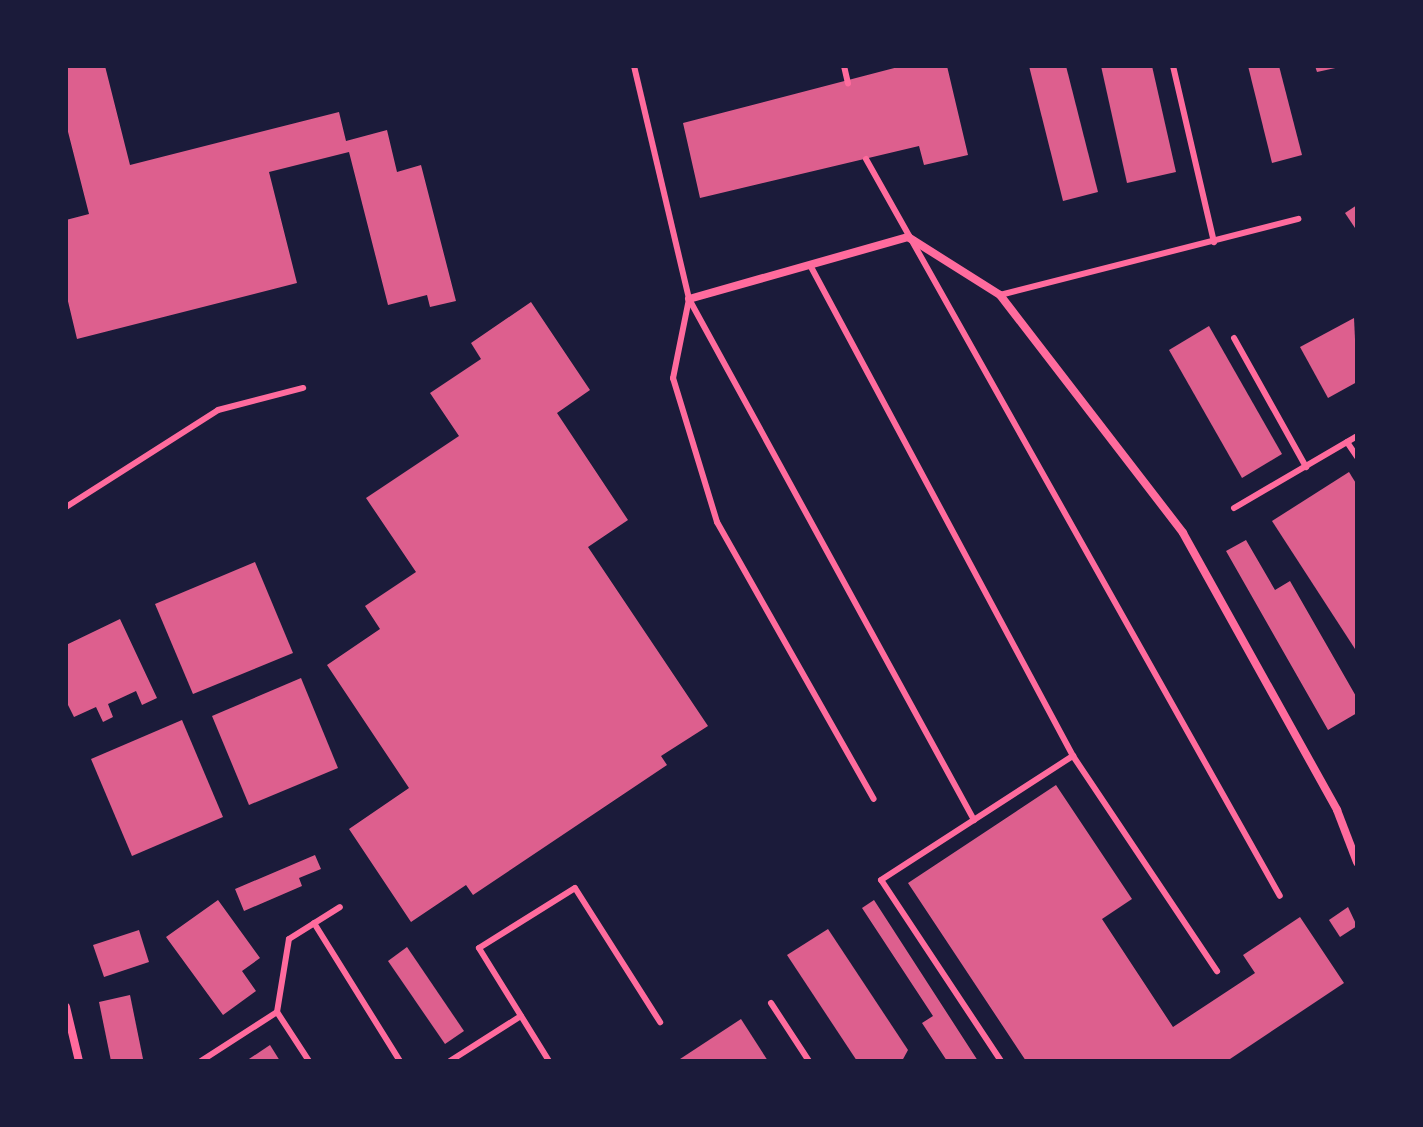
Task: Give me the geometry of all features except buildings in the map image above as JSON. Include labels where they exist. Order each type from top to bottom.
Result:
[{"type":"street","points":[[689,299],[908,237],[1000,295],[1183,533],[1337,810],[1357,862]]},
{"type":"street","points":[[66,1007],[79,1061]]},
{"type":"lane","points":[[634,66],[689,299],[974,820]]},
{"type":"lane","points":[[844,66],[848,84]]},
{"type":"lane","points":[[1173,66],[1214,242]]},
{"type":"lane","points":[[866,159],[1280,896]]},
{"type":"lane","points":[[1000,295],[1298,219]]},
{"type":"lane","points":[[810,265],[1073,756],[1217,971]]},
{"type":"lane","points":[[689,299],[673,378],[717,522],[874,799]]},
{"type":"lane","points":[[1234,338],[1306,467]]},
{"type":"lane","points":[[66,507],[218,410],[303,388]]},
{"type":"lane","points":[[1234,508],[1357,436]]},
{"type":"lane","points":[[1347,442],[1357,457]]},
{"type":"lane","points":[[1001,1061],[881,880],[1073,756]]},
{"type":"lane","points":[[549,1061],[479,948],[575,888],[660,1022]]},
{"type":"lane","points":[[309,1061],[277,1012],[289,939],[340,907]]},
{"type":"lane","points":[[314,923],[400,1061]]},
{"type":"lane","points":[[771,1003],[809,1061]]},
{"type":"lane","points":[[201,1061],[277,1012]]},
{"type":"lane","points":[[450,1061],[521,1016]]}]
